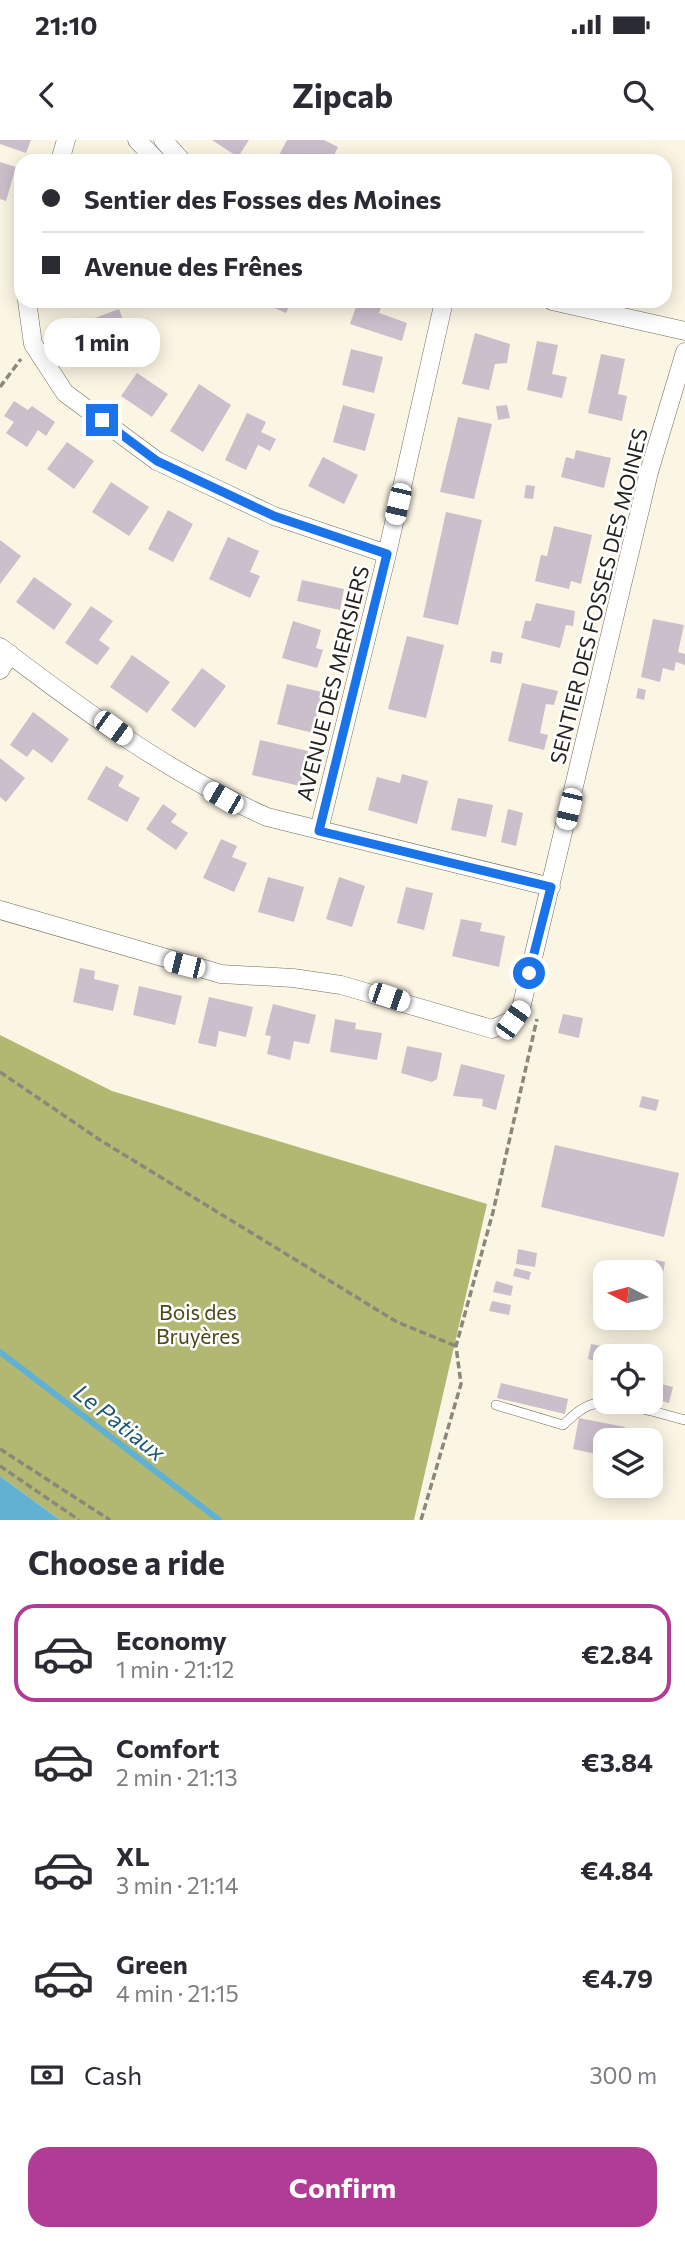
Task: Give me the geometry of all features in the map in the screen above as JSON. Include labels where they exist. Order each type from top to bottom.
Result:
[{"type":"street","points":[[137,140],[150,154]]},
{"type":"street","points":[[163,140],[175,154]]},
{"type":"street","points":[[28,308],[33,344],[65,393],[157,461],[274,516],[387,554]]},
{"type":"street","name":"AVENUE DES MERISIERS","points":[[319,831],[387,554],[442,308]]},
{"type":"street","points":[[583,308],[685,331]]},
{"type":"street","name":"SENTIER DES FOSSES DES MOINES","points":[[0,910],[221,974],[293,978],[341,985],[467,1023],[492,1029],[503,1026],[522,1008],[649,472],[685,352]]},
{"type":"street","points":[[0,670],[5,651],[154,757],[223,798],[267,817],[551,887]]},
{"type":"lane","points":[[496,1405],[563,1425],[579,1410],[593,1403],[631,1407],[685,1420]]},
{"type":"path","points":[[0,387],[33,344]]},
{"type":"path","points":[[421,1520],[461,1384],[456,1346],[493,1212],[537,1017]]},
{"type":"path","points":[[0,1072],[100,1140],[397,1322],[456,1346]]},
{"type":"path","points":[[0,1449],[110,1520]]},
{"type":"path","points":[[0,1466],[79,1520]]},
{"type":"green space","name":"Bois des Bruyères","points":[[0,1035],[112,1091],[487,1204],[414,1520],[60,1520],[0,1476]]},
{"type":"water","points":[[0,1476],[60,1520],[0,1520]]},
{"type":"building","points":[[0,140],[31,140],[26,153],[0,144]]},
{"type":"building","points":[[212,140],[249,140],[240,154],[233,154]]},
{"type":"building","points":[[287,140],[324,140],[338,147],[334,154],[280,154]]},
{"type":"building","points":[[0,162],[14,166],[14,174],[6,201],[0,199]]},
{"type":"building","points":[[274,308],[288,308],[286,313]]},
{"type":"building","points":[[356,308],[381,308],[379,313],[407,323],[402,341],[350,324]]},
{"type":"building","points":[[119,309],[128,334],[123,336],[126,344],[102,353],[99,344],[82,350],[74,326]]},
{"type":"building","points":[[475,333],[510,344],[507,363],[495,364],[489,390],[462,384]]},
{"type":"building","points":[[537,341],[558,345],[552,374],[567,377],[562,398],[527,390]]},
{"type":"building","points":[[351,349],[383,357],[374,393],[342,385]]},
{"type":"building","points":[[601,354],[625,359],[618,394],[627,396],[622,421],[588,413]]},
{"type":"building","points":[[137,373],[168,394],[152,417],[121,396]]},
{"type":"building","points":[[199,384],[231,405],[203,452],[170,431]]},
{"type":"building","points":[[14,401],[28,410],[32,406],[55,422],[46,436],[38,430],[27,447],[6,433],[14,422],[4,416]]},
{"type":"building","points":[[343,405],[375,414],[365,451],[333,442]]},
{"type":"building","points":[[507,405],[510,418],[498,420],[496,406]]},
{"type":"building","points":[[247,413],[266,422],[261,432],[276,439],[270,451],[258,445],[246,470],[225,460]]},
{"type":"building","points":[[458,417],[492,424],[474,499],[440,492]]},
{"type":"building","points":[[67,442],[94,461],[74,489],[47,469]]},
{"type":"building","points":[[576,450],[611,458],[604,488],[561,477],[566,457],[574,459]]},
{"type":"building","points":[[323,457],[358,475],[344,504],[308,486]]},
{"type":"building","points":[[111,482],[149,507],[129,536],[92,512]]},
{"type":"building","points":[[526,485],[535,486],[533,499],[524,498]]},
{"type":"building","points":[[168,510],[193,524],[173,562],[148,549]]},
{"type":"building","points":[[446,512],[482,520],[458,625],[423,617]]},
{"type":"building","points":[[554,526],[592,535],[581,584],[571,581],[569,589],[535,581],[541,555],[547,556]]},
{"type":"building","points":[[228,537],[259,551],[250,572],[260,576],[250,598],[209,579]]},
{"type":"building","points":[[0,540],[21,556],[0,584]]},
{"type":"building","points":[[34,577],[72,604],[54,630],[16,602]]},
{"type":"building","points":[[302,580],[344,589],[340,610],[297,601]]},
{"type":"building","points":[[536,603],[575,611],[573,626],[566,625],[560,648],[521,638],[525,621],[531,621]]},
{"type":"building","points":[[91,606],[113,621],[99,640],[110,648],[97,665],[65,643]]},
{"type":"building","points":[[653,619],[684,625],[678,652],[685,654],[685,665],[676,662],[674,671],[663,668],[660,682],[641,677]]},
{"type":"building","points":[[293,621],[321,630],[316,648],[323,650],[317,668],[282,658]]},
{"type":"building","points":[[407,636],[444,645],[426,718],[388,709]]},
{"type":"building","points":[[492,651],[503,653],[501,664],[490,662]]},
{"type":"building","points":[[132,655],[170,682],[147,713],[110,687]]},
{"type":"building","points":[[202,668],[226,686],[195,728],[171,710]]},
{"type":"building","points":[[522,683],[558,691],[554,705],[546,704],[540,733],[548,735],[544,750],[508,741]]},
{"type":"building","points":[[287,684],[322,692],[313,733],[277,724]]},
{"type":"building","points":[[638,688],[646,690],[644,700],[636,698]]},
{"type":"building","points":[[33,712],[69,739],[52,763],[33,749],[27,757],[10,745]]},
{"type":"building","points":[[260,740],[308,751],[300,786],[252,775]]},
{"type":"building","points":[[0,758],[25,778],[6,802],[0,797]]},
{"type":"building","points":[[106,766],[124,776],[118,786],[140,798],[127,822],[87,799]]},
{"type":"building","points":[[402,774],[428,781],[417,824],[368,810],[377,777],[400,783]]},
{"type":"building","points":[[458,798],[493,805],[486,837],[451,830]]},
{"type":"building","points":[[163,804],[177,814],[171,822],[188,833],[176,850],[146,829]]},
{"type":"building","points":[[508,809],[523,813],[516,846],[501,842]]},
{"type":"building","points":[[221,839],[237,846],[232,857],[247,863],[234,892],[203,878]]},
{"type":"building","points":[[268,877],[304,887],[294,922],[258,912]]},
{"type":"building","points":[[339,877],[365,886],[352,927],[326,919]]},
{"type":"building","points":[[406,887],[433,893],[424,930],[397,923]]},
{"type":"building","points":[[461,919],[482,923],[480,931],[505,936],[499,967],[452,956]]},
{"type":"building","points":[[80,968],[95,971],[94,979],[119,985],[113,1011],[73,1002]]},
{"type":"building","points":[[139,986],[182,996],[175,1025],[133,1015]]},
{"type":"building","points":[[209,997],[253,1007],[246,1037],[219,1031],[216,1047],[198,1043]]},
{"type":"building","points":[[273,1004],[316,1015],[309,1044],[294,1041],[290,1060],[267,1054],[271,1036],[265,1035]]},
{"type":"building","points":[[563,1014],[583,1018],[579,1038],[558,1033]]},
{"type":"building","points":[[335,1019],[356,1023],[355,1029],[382,1033],[377,1060],[330,1052]]},
{"type":"building","points":[[407,1046],[442,1053],[437,1079],[432,1082],[401,1073]]},
{"type":"building","points":[[461,1064],[505,1075],[496,1110],[482,1106],[483,1099],[453,1096]]},
{"type":"building","points":[[642,1096],[659,1100],[656,1111],[639,1107]]},
{"type":"building","points":[[555,1145],[679,1173],[664,1237],[541,1207]]},
{"type":"building","points":[[518,1249],[537,1253],[535,1267],[516,1264]]},
{"type":"building","points":[[515,1268],[531,1272],[529,1280],[513,1276]]},
{"type":"building","points":[[496,1281],[513,1286],[511,1296],[493,1292]]},
{"type":"building","points":[[492,1301],[511,1305],[509,1315],[489,1311]]},
{"type":"building","points":[[591,1344],[593,1344],[593,1360],[588,1359]]},
{"type":"building","points":[[501,1383],[568,1399],[565,1414],[497,1398]]},
{"type":"building","points":[[663,1384],[673,1387],[669,1403],[663,1401]]},
{"type":"building","points":[[579,1418],[625,1427],[593,1428],[593,1453],[573,1449]]},
{"type":"waterway","name":"Le Patiaux","points":[[0,1352],[219,1520]]},
{"type":"route","points":[[102,420],[157,461],[274,516],[387,554],[319,831],[551,887],[529,973]]}]
